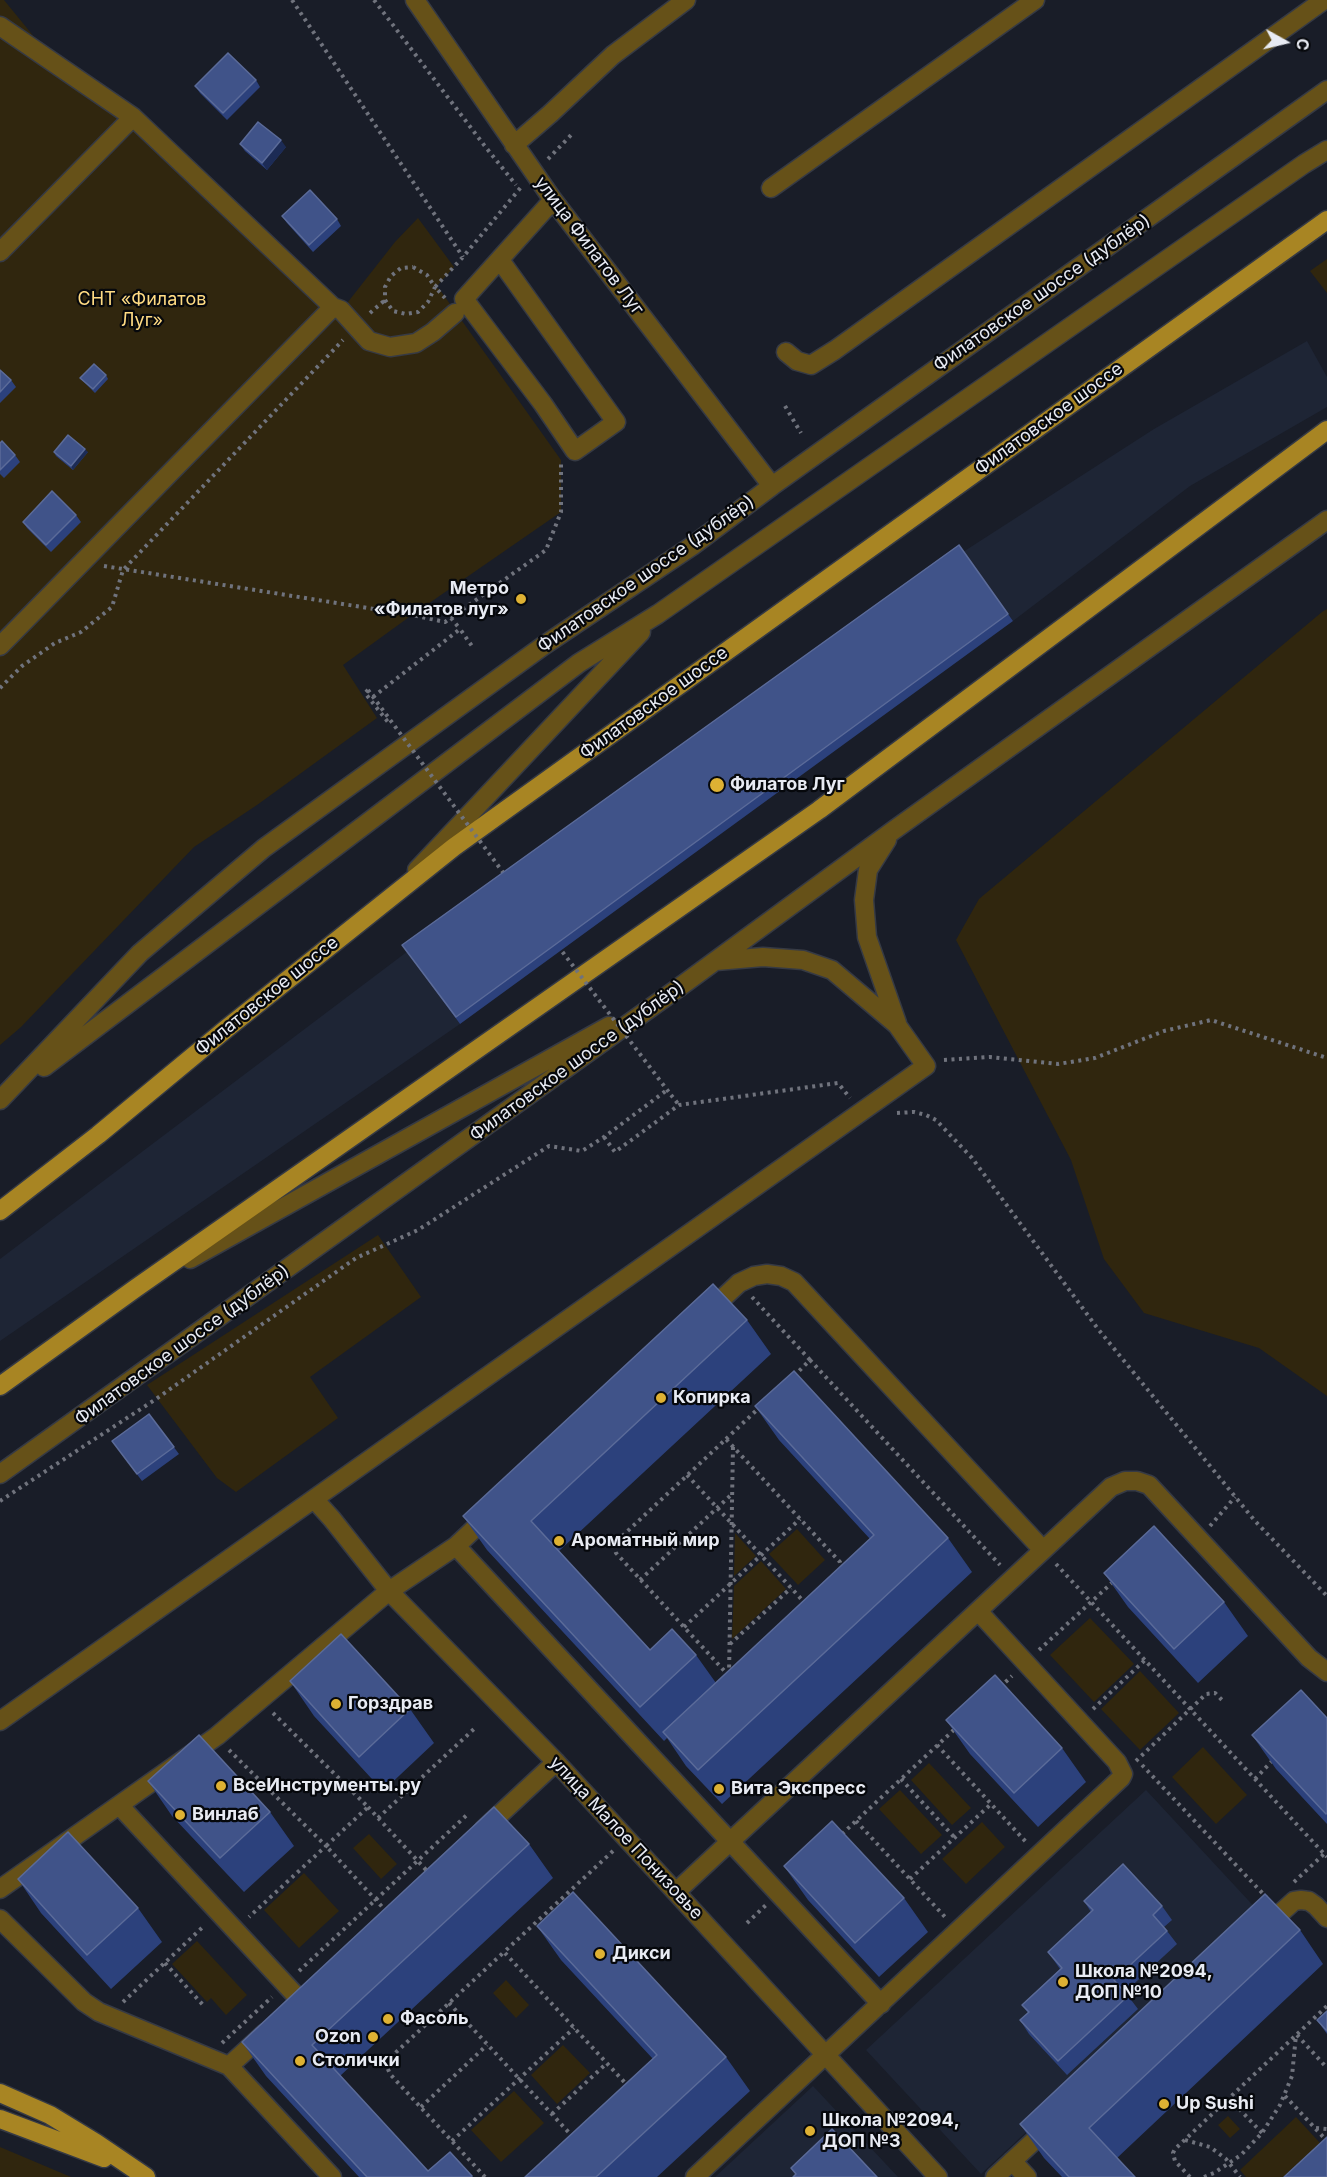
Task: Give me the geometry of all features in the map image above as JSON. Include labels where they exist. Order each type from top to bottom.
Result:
[{"type":"main road","name":"Филатовское шоссе","points":[[0,1211],[98,1135],[392,895],[473,833],[1327,220]]},
{"type":"main road","points":[[0,1386],[136,1288],[819,810],[1327,430]]},
{"type":"main road","points":[[0,2093],[50,2115],[142,2175]]},
{"type":"main road","points":[[0,2119],[92,2152],[142,2175]]},
{"type":"street","name":"улица Филатов Луг","points":[[415,0],[553,200],[772,486]]},
{"type":"street","points":[[514,145],[613,55],[686,0]]},
{"type":"street","points":[[771,188],[1035,0]]},
{"type":"street","points":[[786,352],[797,361],[811,365],[835,350],[1324,0]]},
{"type":"street","points":[[0,26],[133,117],[333,307],[341,310],[369,341],[390,347],[416,343],[456,313]]},
{"type":"street","name":"Филатовское шоссе (дублёр)","points":[[2,1099],[140,953],[264,848],[533,652],[692,546],[772,486],[1327,90]]},
{"type":"street","points":[[0,252],[133,117]]},
{"type":"street","points":[[2,1099],[579,663],[658,614],[1327,150]]},
{"type":"street","points":[[500,260],[616,422],[575,451],[543,404],[464,299],[553,200]]},
{"type":"street","points":[[0,646],[333,307]]},
{"type":"street","name":"Филатовское шоссе (дублёр)","points":[[0,1474],[1326,520]]},
{"type":"street","points":[[392,895],[658,614]]},
{"type":"street","points":[[894,830],[868,870],[864,900],[867,937],[897,1025]]},
{"type":"street","points":[[0,1721],[926,1066],[897,1025],[832,970],[803,960],[764,957],[716,961]]},
{"type":"street","points":[[136,1288],[681,986]]},
{"type":"street","points":[[696,1323],[739,1283],[754,1276],[767,1274],[782,1276],[794,1282],[1043,1550]]},
{"type":"street","points":[[676,1892],[1111,1487],[1125,1481],[1137,1481],[1149,1485],[1309,1658],[1327,1672]]},
{"type":"street","name":"улица Малое Понизовье","points":[[314,1499],[389,1591],[556,1762],[938,2177]]},
{"type":"street","points":[[0,1888],[216,1737],[389,1591],[456,1546],[502,1503]]},
{"type":"street","points":[[456,1546],[881,2004]]},
{"type":"street","points":[[694,2177],[1118,1783],[1123,1774],[1118,1762],[978,1611]]},
{"type":"street","points":[[467,1844],[556,1762]]},
{"type":"street","points":[[119,1805],[300,2000]]},
{"type":"street","points":[[1255,1937],[1294,1901],[1309,1901],[1316,1905],[1327,1918]]},
{"type":"street","points":[[0,1919],[84,2002],[108,2015],[229,2066],[332,2177]]},
{"type":"street","points":[[229,2066],[317,1985]]},
{"type":"street","points":[[995,2177],[1064,2113]]},
{"type":"street","points":[[1012,2161],[1027,2177]]},
{"type":"path","points":[[292,0],[463,257]]},
{"type":"path","points":[[374,0],[519,188],[454,267]]},
{"type":"path","points":[[0,688],[22,666],[56,643],[81,632],[112,607],[123,570],[355,327],[385,300],[385,287],[391,276],[401,268],[413,267],[427,275],[435,287],[428,302],[418,312],[406,314],[393,311],[385,300]]},
{"type":"path","points":[[785,406],[801,433]]},
{"type":"path","points":[[94,564],[445,622],[546,550],[561,512]]},
{"type":"path","points":[[451,618],[474,649]]},
{"type":"path","points":[[373,697],[460,629]]},
{"type":"path","points":[[388,722],[365,693],[368,690],[507,878]]},
{"type":"path","points":[[555,942],[679,1105]]},
{"type":"path","points":[[926,1066],[946,1060],[990,1057],[1058,1064],[1095,1058],[1164,1031],[1211,1020],[1327,1058]]},
{"type":"path","points":[[604,1137],[615,1152],[679,1105],[838,1083],[850,1098]]},
{"type":"path","points":[[0,1501],[156,1399],[356,1258],[418,1230],[549,1146],[582,1151],[667,1090]]},
{"type":"path","points":[[897,1113],[914,1112],[936,1120],[972,1158],[1098,1329],[1235,1497],[1327,1596]]},
{"type":"path","points":[[739,1283],[1013,1578]]},
{"type":"path","points":[[792,1377],[810,1360]]},
{"type":"path","points":[[735,1682],[616,1553],[614,1545],[767,1400]]},
{"type":"path","points":[[726,1439],[840,1562],[843,1571]]},
{"type":"path","points":[[729,1675],[732,1446]]},
{"type":"path","points":[[687,1475],[812,1611]]},
{"type":"path","points":[[640,1580],[732,1495]]},
{"type":"path","points":[[1199,1539],[1235,1497]]},
{"type":"path","points":[[684,1627],[800,1519]]},
{"type":"path","points":[[1043,1550],[1325,1855],[1289,1887]]},
{"type":"path","points":[[994,1693],[1116,1580]]},
{"type":"path","points":[[729,1645],[791,1588]]},
{"type":"path","points":[[1080,1721],[1145,1660]]},
{"type":"path","points":[[1123,1774],[1209,1693],[1215,1693],[1224,1702]]},
{"type":"path","points":[[260,1700],[368,1807],[432,1877]]},
{"type":"path","points":[[839,1837],[961,1723]]},
{"type":"path","points":[[378,1818],[474,1728]]},
{"type":"path","points":[[216,1737],[326,1845],[391,1916]]},
{"type":"path","points":[[937,1745],[1040,1856]]},
{"type":"path","points":[[1255,1779],[1271,1764],[1273,1755]]},
{"type":"path","points":[[1137,1760],[1281,1913]]},
{"type":"path","points":[[901,1779],[955,1838]]},
{"type":"path","points":[[910,1879],[991,1804]]},
{"type":"path","points":[[235,1930],[368,1807]]},
{"type":"path","points":[[207,2057],[470,1812]]},
{"type":"path","points":[[856,1821],[958,1931]]},
{"type":"path","points":[[486,2177],[390,2074],[387,2067],[388,2062],[626,1838]]},
{"type":"path","points":[[747,1923],[778,1893]]},
{"type":"path","points":[[108,2015],[219,1912]]},
{"type":"path","points":[[504,1952],[630,2088],[632,2093]]},
{"type":"path","points":[[165,1962],[203,2004]]},
{"type":"path","points":[[449,2003],[580,2145]]},
{"type":"path","points":[[1190,2177],[1173,2157],[1175,2149],[1327,2006]]},
{"type":"path","points":[[452,2141],[574,2028]]},
{"type":"path","points":[[1296,2035],[1327,2068]]},
{"type":"path","points":[[1204,2177],[1241,2155],[1262,2133],[1280,2105],[1292,2076],[1296,2035]]},
{"type":"path","points":[[421,2107],[487,2045]]},
{"type":"path","points":[[552,2114],[607,2063]]},
{"type":"path","points":[[1284,2096],[1327,2141]]},
{"type":"path","points":[[1229,2098],[1262,2133]]},
{"type":"path","points":[[1314,2128],[1327,2129]]},
{"type":"path","points":[[1185,2140],[1210,2148],[1230,2163],[1240,2177]]},
{"type":"shaded area","points":[[1307,341],[1327,377],[1327,407],[1190,486],[1013,621],[963,552],[1154,429]]},
{"type":"shaded area","points":[[408,951],[460,1024],[0,1341],[0,1259]]},
{"type":"shaded area","name":"Школа №2094, ДОП №10","points":[[1146,1790],[1261,1914],[981,2174],[866,2050]]},
{"type":"shaded area","name":"Школа №2094, ДОП №3","points":[[813,2086],[898,2177],[715,2177]]},
{"type":"green space","name":"СНТ «Филатов Луг»","points":[[0,0],[4,0],[44,49],[344,307],[395,242],[418,218],[454,267],[436,287],[561,460],[561,512],[343,665],[377,718],[257,805],[194,847],[21,1027],[0,1045]]},
{"type":"green space","points":[[1327,259],[1327,293],[1310,271]]},
{"type":"green space","points":[[1327,609],[1327,1396],[1259,1348],[1144,1313],[1104,1259],[1071,1160],[956,940],[979,899]]},
{"type":"green space","points":[[378,1235],[421,1297],[310,1377],[338,1418],[236,1492],[217,1478],[147,1385]]},
{"type":"green space","points":[[797,1529],[825,1560],[798,1585],[769,1554]]},
{"type":"green space","points":[[735,1533],[756,1556],[734,1576]]},
{"type":"green space","points":[[761,1561],[786,1589],[732,1639],[734,1586]]},
{"type":"green space","points":[[1090,1618],[1134,1664],[1094,1702],[1050,1655]]},
{"type":"green space","points":[[1140,1671],[1179,1713],[1140,1750],[1101,1709]]},
{"type":"green space","points":[[1203,1747],[1247,1795],[1216,1824],[1172,1777]]},
{"type":"green space","points":[[929,1763],[971,1808],[952,1825],[911,1780]]},
{"type":"green space","points":[[900,1790],[942,1835],[921,1854],[879,1809]]},
{"type":"green space","points":[[982,1822],[1005,1847],[966,1884],[942,1859]]},
{"type":"green space","points":[[369,1834],[397,1864],[381,1879],[353,1848]]},
{"type":"green space","points":[[304,1873],[339,1911],[299,1948],[264,1910]]},
{"type":"green space","points":[[197,1941],[247,1995],[226,2015],[211,1998],[207,2002],[172,1964]]},
{"type":"green space","points":[[506,1980],[529,2005],[516,2018],[493,1993]]},
{"type":"green space","points":[[563,2045],[590,2073],[557,2104],[531,2075]]},
{"type":"green space","points":[[514,2091],[544,2123],[501,2162],[471,2130]]},
{"type":"green space","points":[[1228,2116],[1240,2129],[1230,2138],[1218,2125]]},
{"type":"green space","points":[[1296,2117],[1320,2143],[1283,2177],[1246,2177],[1240,2170]]},
{"type":"green space","points":[[0,2147],[71,2177],[0,2177]]},
{"type":"building","points":[[228,53],[256,80],[223,113],[195,86]]},
{"type":"building","points":[[258,122],[281,140],[262,163],[240,144]]},
{"type":"building","points":[[310,190],[337,219],[309,245],[282,216]]},
{"type":"building","points":[[94,364],[106,375],[93,389],[80,378]]},
{"type":"building","points":[[0,370],[11,380],[0,392]]},
{"type":"building","points":[[68,435],[85,449],[71,466],[54,452]]},
{"type":"building","points":[[2,441],[15,455],[0,470],[0,443]]},
{"type":"building","points":[[52,491],[76,515],[46,545],[23,522]]},
{"type":"building","points":[[959,545],[1008,614],[456,1017],[402,945]]},
{"type":"building","points":[[713,1284],[747,1320],[531,1521],[650,1650],[672,1629],[696,1655],[640,1707],[463,1516]]},
{"type":"building","points":[[794,1371],[948,1538],[698,1770],[663,1732],[874,1535],[755,1406]]},
{"type":"building","points":[[149,1414],[174,1447],[137,1474],[112,1441]]},
{"type":"building","points":[[1154,1526],[1224,1602],[1174,1649],[1104,1573]]},
{"type":"building","points":[[341,1634],[410,1709],[359,1757],[290,1681]]},
{"type":"building","points":[[995,1675],[1062,1748],[1014,1793],[946,1720]]},
{"type":"building","points":[[1301,1690],[1327,1718],[1326,1814],[1252,1735]]},
{"type":"building","points":[[199,1735],[270,1812],[220,1858],[148,1781]]},
{"type":"building","points":[[494,1807],[529,1844],[312,2045],[428,2171],[450,2152],[472,2176],[367,2177],[242,2042]]},
{"type":"building","points":[[832,1821],[904,1898],[855,1943],[784,1866]]},
{"type":"building","points":[[68,1832],[138,1908],[87,1955],[18,1879]]},
{"type":"building","points":[[1123,1864],[1162,1906],[1153,1915],[1167,1931],[1114,1980],[1128,1996],[1058,2061],[1020,2020],[1029,2012],[1022,2005],[1062,1968],[1048,1952],[1093,1910],[1084,1901]]},
{"type":"building","points":[[573,1892],[726,2057],[596,2177],[525,2177],[657,2055],[537,1926]]},
{"type":"building","points":[[1265,1894],[1300,1930],[1089,2128],[1135,2177],[1069,2177],[1020,2124]]},
{"type":"building","points":[[1327,2011],[1327,2031],[1317,2020]]},
{"type":"building","points":[[832,2129],[877,2177],[793,2177],[796,2174],[791,2168]]},
{"type":"building","points":[[1327,2137],[1327,2177],[1284,2177]]},
{"type":"place","name":"Метро «Филатов луг»","points":[[521,599]]},
{"type":"place","name":"Филатов Луг","points":[[717,785]]},
{"type":"place","name":"Копирка","points":[[661,1398]]},
{"type":"place","name":"Ароматный мир","points":[[559,1541]]},
{"type":"place","name":"Горздрав","points":[[336,1704]]},
{"type":"place","name":"ВсеИнструменты.ру","points":[[221,1786]]},
{"type":"place","name":"Вита Экспресс","points":[[719,1789]]},
{"type":"place","name":"Винлаб","points":[[180,1815]]},
{"type":"place","name":"Дикси","points":[[600,1954]]},
{"type":"place","name":"Школа №2094, ДОП №10","points":[[1063,1982]]},
{"type":"place","name":"Фасоль","points":[[388,2019]]},
{"type":"place","name":"Ozon","points":[[373,2037]]},
{"type":"place","name":"Столички","points":[[300,2061]]},
{"type":"place","name":"Up Sushi","points":[[1164,2104]]},
{"type":"place","name":"Школа №2094, ДОП №3","points":[[810,2131]]}]
